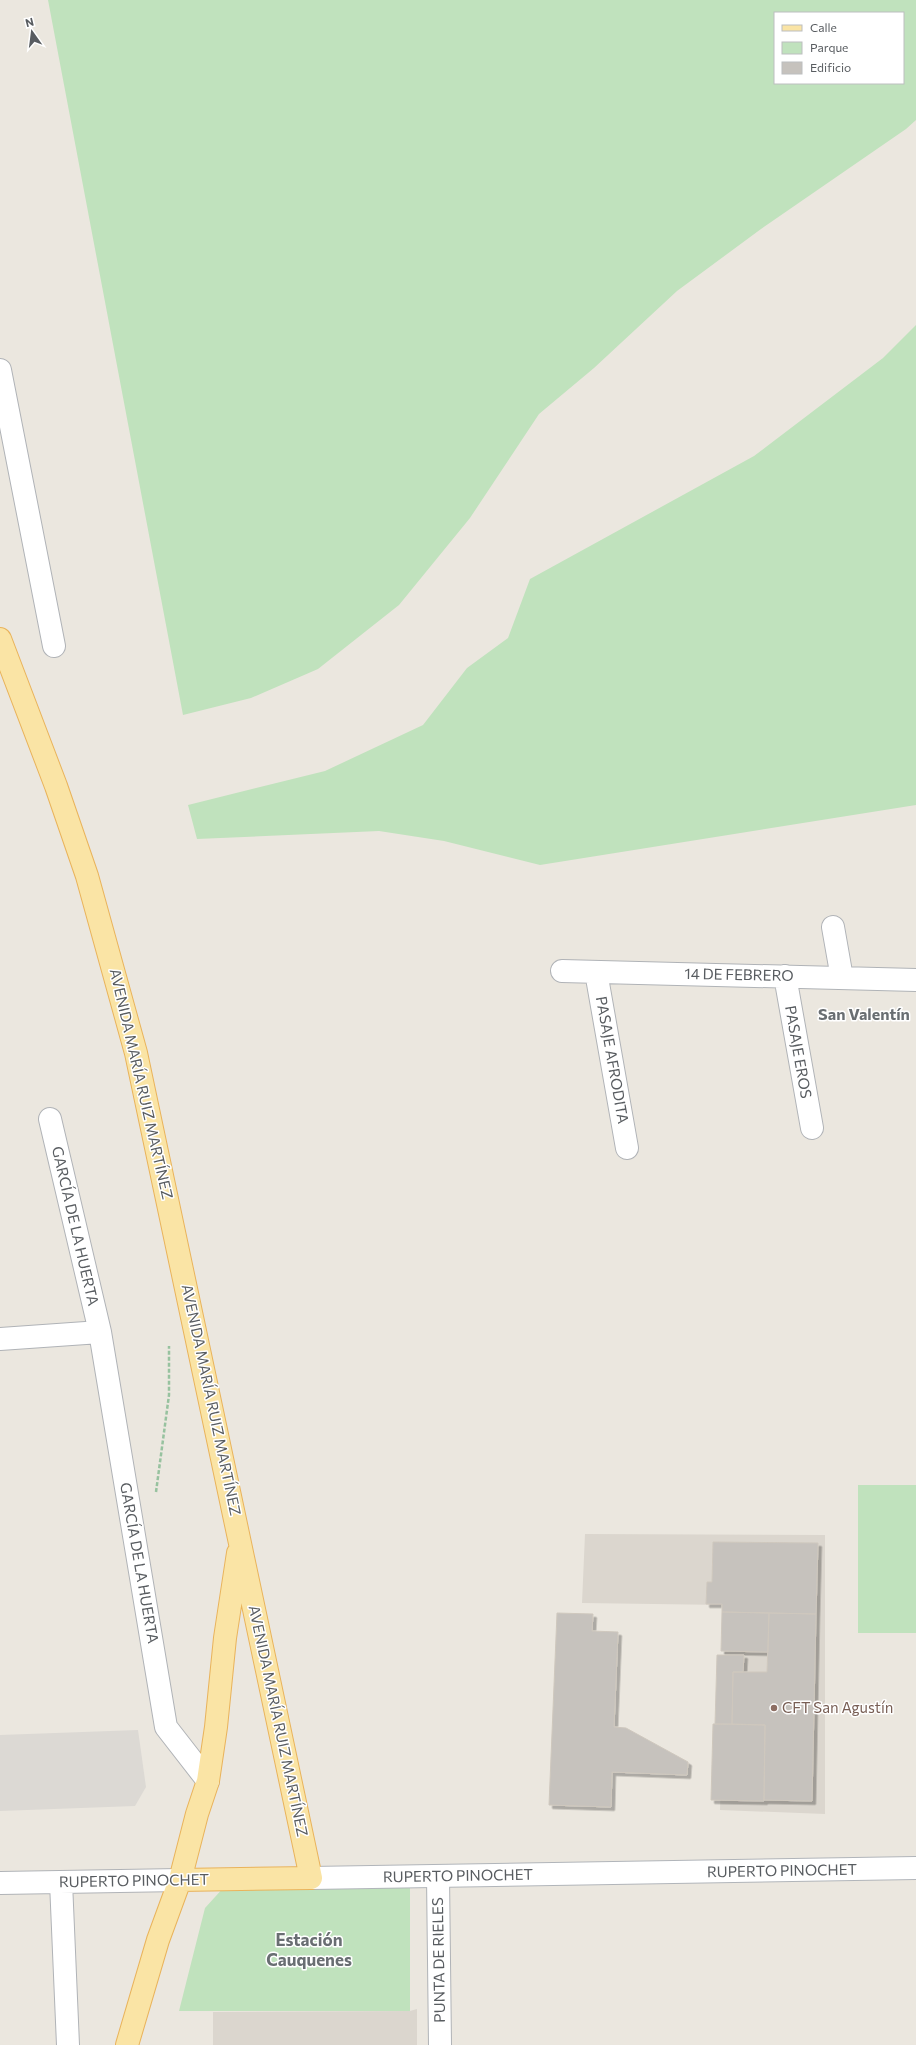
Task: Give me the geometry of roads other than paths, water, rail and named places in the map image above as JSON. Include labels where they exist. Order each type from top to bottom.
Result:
[{"type":"main road","name":"AVENIDA MARÍA RUIZ MARTÍNEZ","points":[[0,639],[87,876],[136,1053],[156,1138],[311,1878]]},
{"type":"main road","name":"AVENIDA MARÍA RUIZ MARTÍNEZ","points":[[127,2045],[158,1940],[180,1880],[197,1814],[208,1781],[216,1727],[225,1638],[240,1540]]},
{"type":"main road","name":"RUPERTO PINOCHET","points":[[180,1880],[311,1878]]},
{"type":"street","points":[[0,370],[54,646]]},
{"type":"street","points":[[833,927],[842,978]]},
{"type":"street","name":"14 DE FEBRERO","points":[[562,971],[916,980]]},
{"type":"street","name":"PASAJE AFRODITA","points":[[596,972],[627,1148]]},
{"type":"street","name":"PASAJE EROS","points":[[785,976],[812,1128]]},
{"type":"street","name":"GARCÍA DE LA HUERTA","points":[[50,1119],[100,1332],[166,1727],[208,1781]]},
{"type":"street","points":[[0,1339],[100,1332]]},
{"type":"street","name":"RUPERTO PINOCHET","points":[[311,1878],[916,1868]]},
{"type":"street","name":"PUNTA DE RIELES","points":[[438,1876],[440,2045]]},
{"type":"street","name":"RUPERTO PINOCHET","points":[[0,1883],[180,1880]]},
{"type":"street","points":[[61,1882],[68,2045]]},
{"type":"place","name":"CFT San Agustín","points":[[774,1708]]},
{"type":"district","name":"San Valentín","points":[[864,1014]]},
{"type":"district","name":"Estación Cauquenes","points":[[309,1950]]}]
